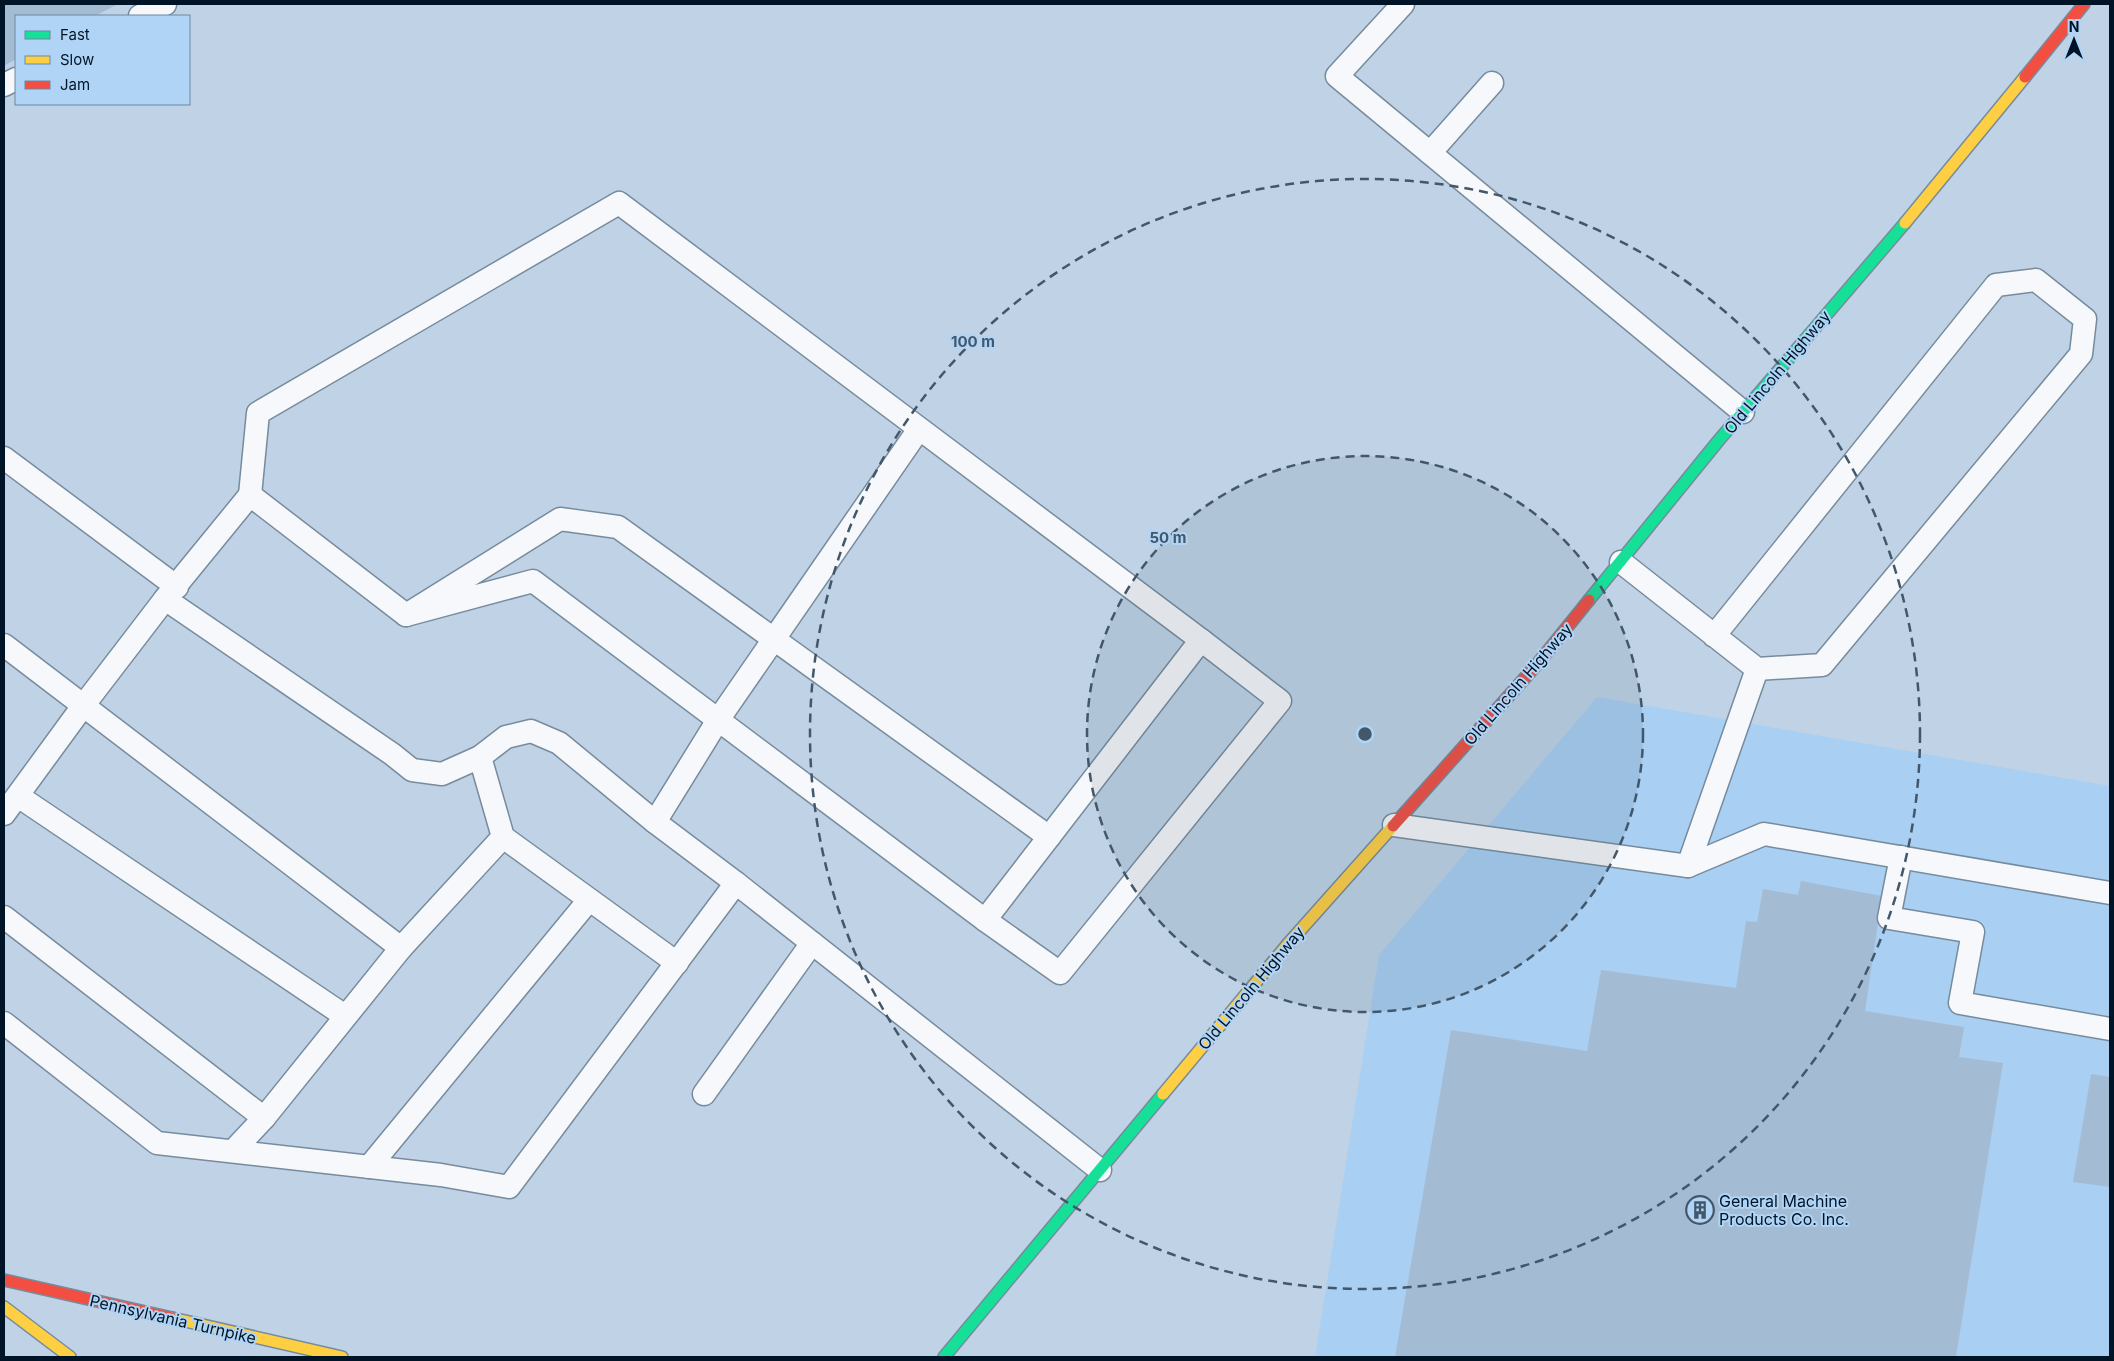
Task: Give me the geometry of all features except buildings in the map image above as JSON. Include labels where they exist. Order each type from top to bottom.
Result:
[{"type":"main road","name":"Old Lincoln Highway","points":[[944,1357],[1286,945],[1539,662],[1743,412],[1902,226],[2084,4]]},
{"type":"main road","name":"Pennsylvania Turnpike","points":[[4,1280],[342,1357]]},
{"type":"main road","points":[[4,1307],[70,1357]]},
{"type":"lane","points":[[142,15],[165,4]]},
{"type":"lane","points":[[1403,4],[1337,76],[1743,412]]},
{"type":"lane","points":[[4,85],[15,79]]},
{"type":"lane","points":[[1430,153],[1492,83]]},
{"type":"lane","points":[[4,814],[83,706],[250,495],[258,413],[619,203],[1280,701],[1060,973],[985,920],[533,581],[406,615]]},
{"type":"lane","points":[[1621,562],[1714,636],[1757,669],[1822,665],[2081,354],[2085,319],[2036,280],[1996,285],[1714,636]]},
{"type":"lane","points":[[655,822],[718,720],[919,429]]},
{"type":"lane","points":[[4,458],[171,593],[412,770],[442,774],[480,757],[506,737],[531,731],[559,743],[655,822],[736,883],[1100,1170]]},
{"type":"lane","points":[[250,495],[406,615]]},
{"type":"lane","points":[[406,615],[560,519],[618,527],[1048,837]]},
{"type":"lane","points":[[985,920],[1201,640]]},
{"type":"lane","points":[[4,645],[401,948]]},
{"type":"lane","points":[[1688,866],[1757,669]]},
{"type":"lane","points":[[480,757],[502,837],[677,962]]},
{"type":"lane","points":[[18,796],[345,1016]]},
{"type":"lane","points":[[1394,825],[1688,866],[1764,834],[2110,893]]},
{"type":"lane","points":[[233,1151],[264,1118],[401,948],[502,837]]},
{"type":"lane","points":[[1901,857],[1889,918],[1973,932],[1960,1003],[2110,1029]]},
{"type":"lane","points":[[4,1023],[157,1142],[441,1175],[509,1187],[736,883]]},
{"type":"lane","points":[[369,1167],[589,900]]},
{"type":"lane","points":[[4,917],[264,1118]]},
{"type":"lane","points":[[704,1094],[812,943]]},
{"type":"shaded area","points":[[1597,697],[2110,786],[2110,1357],[1315,1357],[1379,955]]},
{"type":"traffic: fast","points":[[1589,600],[1719,440],[1905,223]]},
{"type":"traffic: fast","points":[[944,1357],[1163,1094]]},
{"type":"traffic: slow","points":[[1905,223],[2025,77]]},
{"type":"traffic: slow","points":[[1163,1094],[1287,945],[1393,826]]},
{"type":"traffic: slow","points":[[4,1307],[70,1357]]},
{"type":"traffic: slow","points":[[172,1318],[342,1357]]},
{"type":"traffic: jam","points":[[2025,77],[2084,4]]},
{"type":"traffic: jam","points":[[1393,826],[1539,662],[1589,600]]},
{"type":"traffic: jam","points":[[4,1280],[172,1318]]},
{"type":"place","name":"General Machine Products Co. Inc.","points":[[1700,1210]]}]
